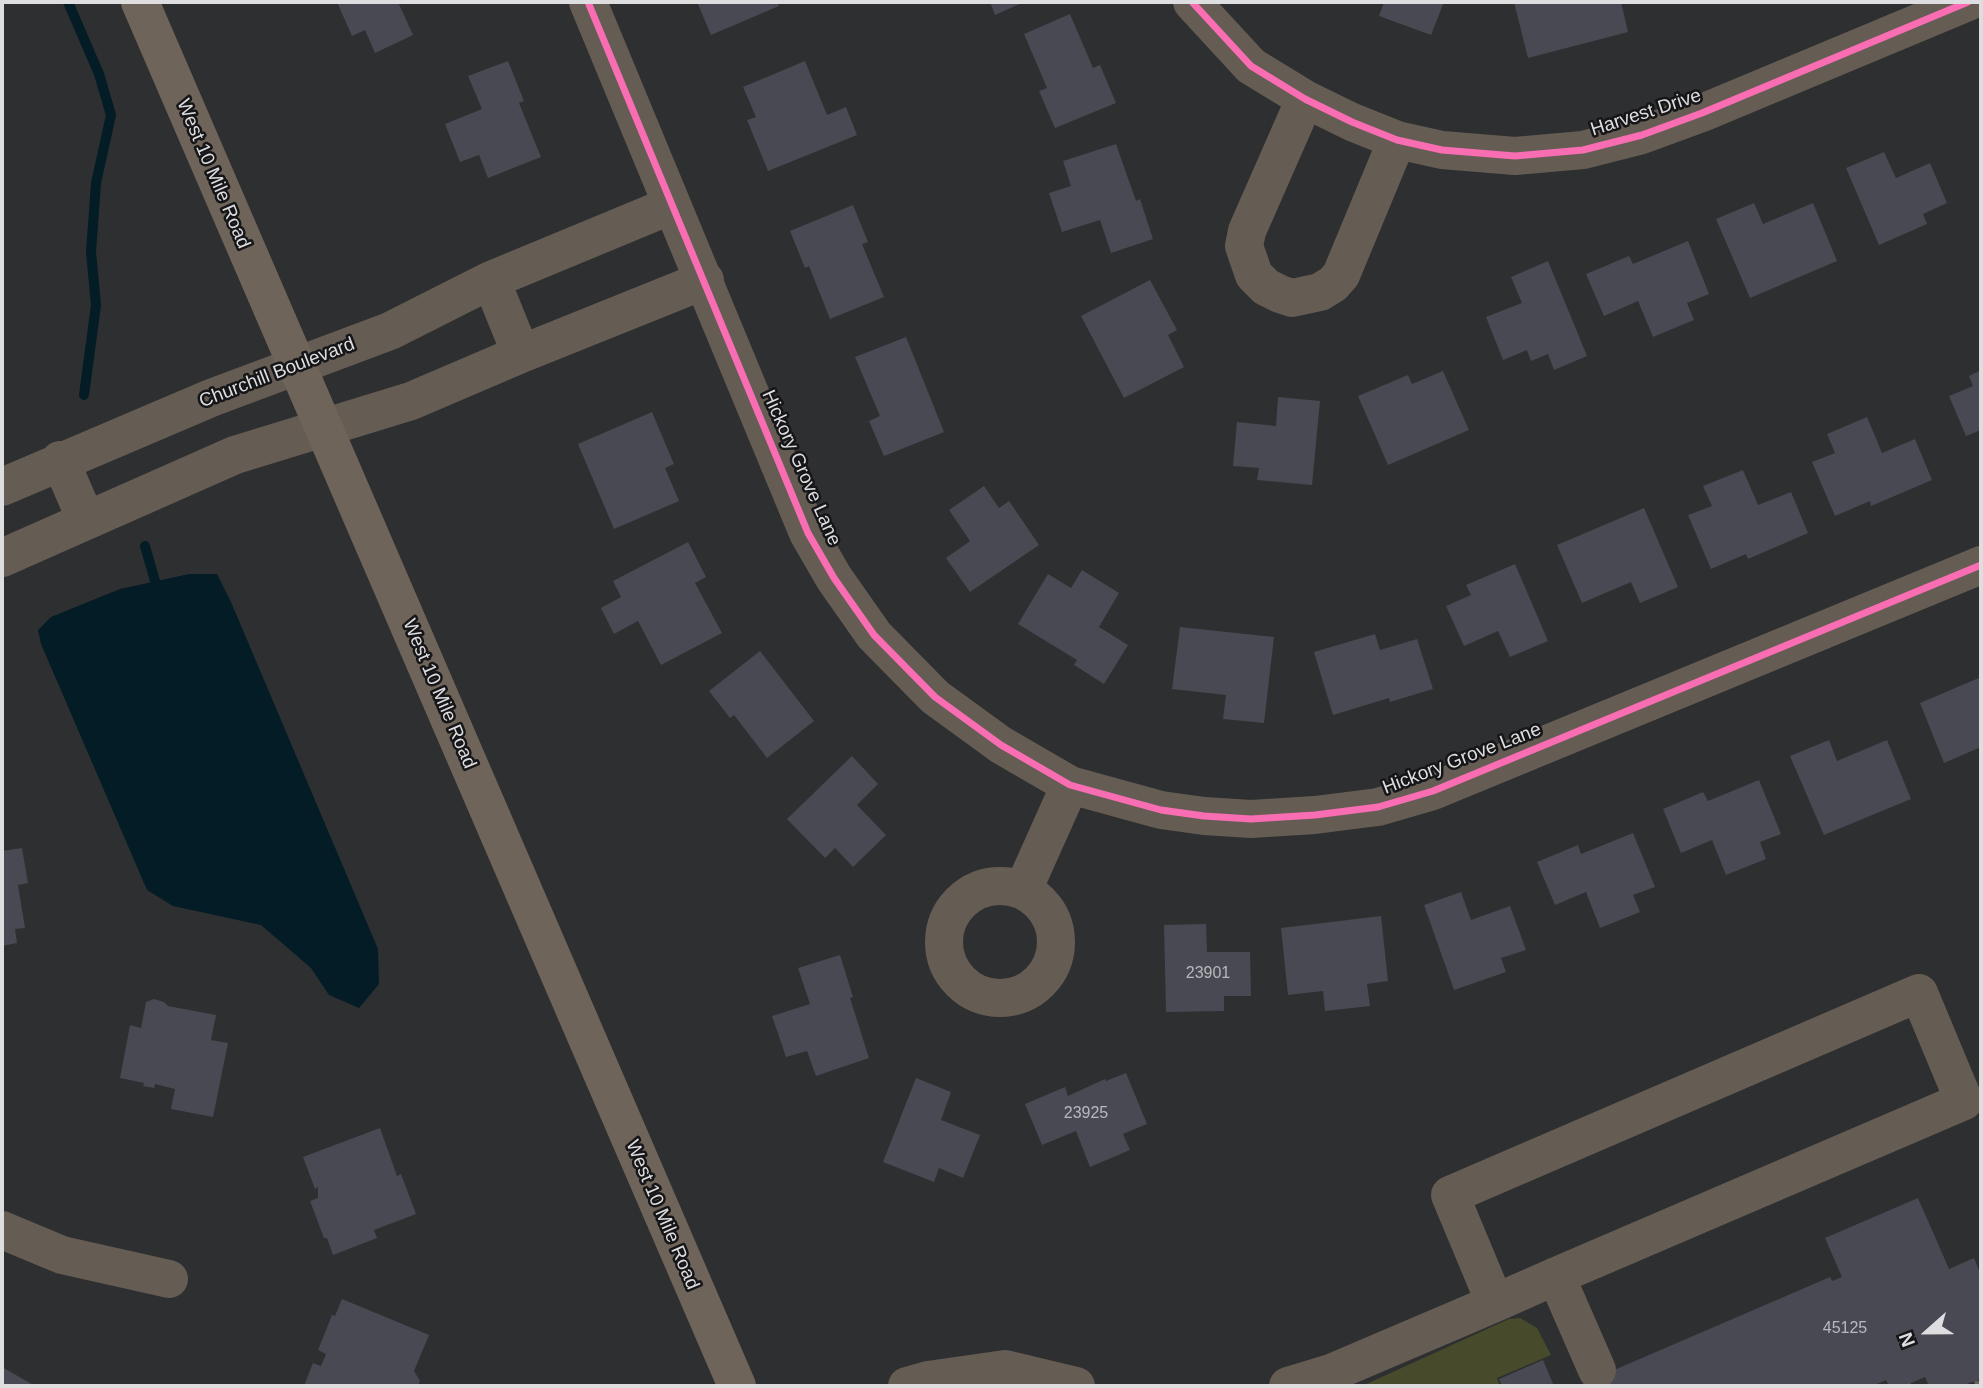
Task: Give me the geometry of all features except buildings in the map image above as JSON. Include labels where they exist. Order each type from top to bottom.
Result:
[{"type":"main road","name":"West 10 Mile Road","points":[[139,2],[737,1386]]},
{"type":"street","name":"Hickory Grove Lane","points":[[588,2],[808,533],[834,578],[874,635],[935,696],[1000,745],[1070,785],[1150,807],[1204,816],[1251,819],[1378,807],[1433,791],[1981,565]]},
{"type":"street","name":"Harvest Drive","points":[[1192,2],[1251,66],[1305,99],[1352,122],[1397,140],[1442,150],[1515,156],[1583,150],[1642,135],[1702,113],[1968,2]]},
{"type":"street","points":[[1305,99],[1247,231],[1244,246],[1254,275],[1266,287],[1280,294],[1292,298],[1321,292],[1341,275],[1397,140]]},
{"type":"street","name":"Churchill Boulevard","points":[[2,487],[211,398],[390,331],[491,280],[672,205]]},
{"type":"street","points":[[491,280],[521,354]]},
{"type":"street","points":[[2,558],[235,455],[411,401],[705,280]]},
{"type":"street","points":[[61,460],[86,520]]},
{"type":"street","points":[[1023,890],[1070,785]]},
{"type":"street","points":[[1288,1386],[1331,1373],[1495,1303],[1964,1101],[1919,993],[1450,1195],[1495,1303]]},
{"type":"street","points":[[2,1230],[62,1255],[169,1279]]},
{"type":"street","points":[[1556,1276],[1597,1370]]},
{"type":"street","points":[[907,1386],[928,1380],[1005,1369],[1076,1386]]},
{"type":"green space","points":[[1520,1318],[1537,1328],[1551,1355],[1497,1378],[1500,1386],[1362,1386],[1509,1319]]},
{"type":"water","points":[[189,574],[217,574],[378,949],[379,984],[359,1008],[329,995],[311,968],[261,925],[173,906],[147,890],[41,644],[38,630],[51,617],[120,589]]},
{"type":"waterway","points":[[68,2],[99,74],[111,115],[96,183],[91,252],[96,305],[84,395]]},
{"type":"waterway","points":[[145,546],[155,581]]},
{"type":"cycle path","points":[[588,2],[808,533],[834,578],[874,635],[935,697],[1001,745],[1070,785],[1161,810],[1204,816],[1251,819],[1378,807],[1433,791],[1981,565]]},
{"type":"cycle path","points":[[1192,2],[1251,66],[1305,99],[1352,122],[1397,140],[1442,150],[1515,156],[1583,150],[1642,135],[1702,113],[1968,2]]}]
